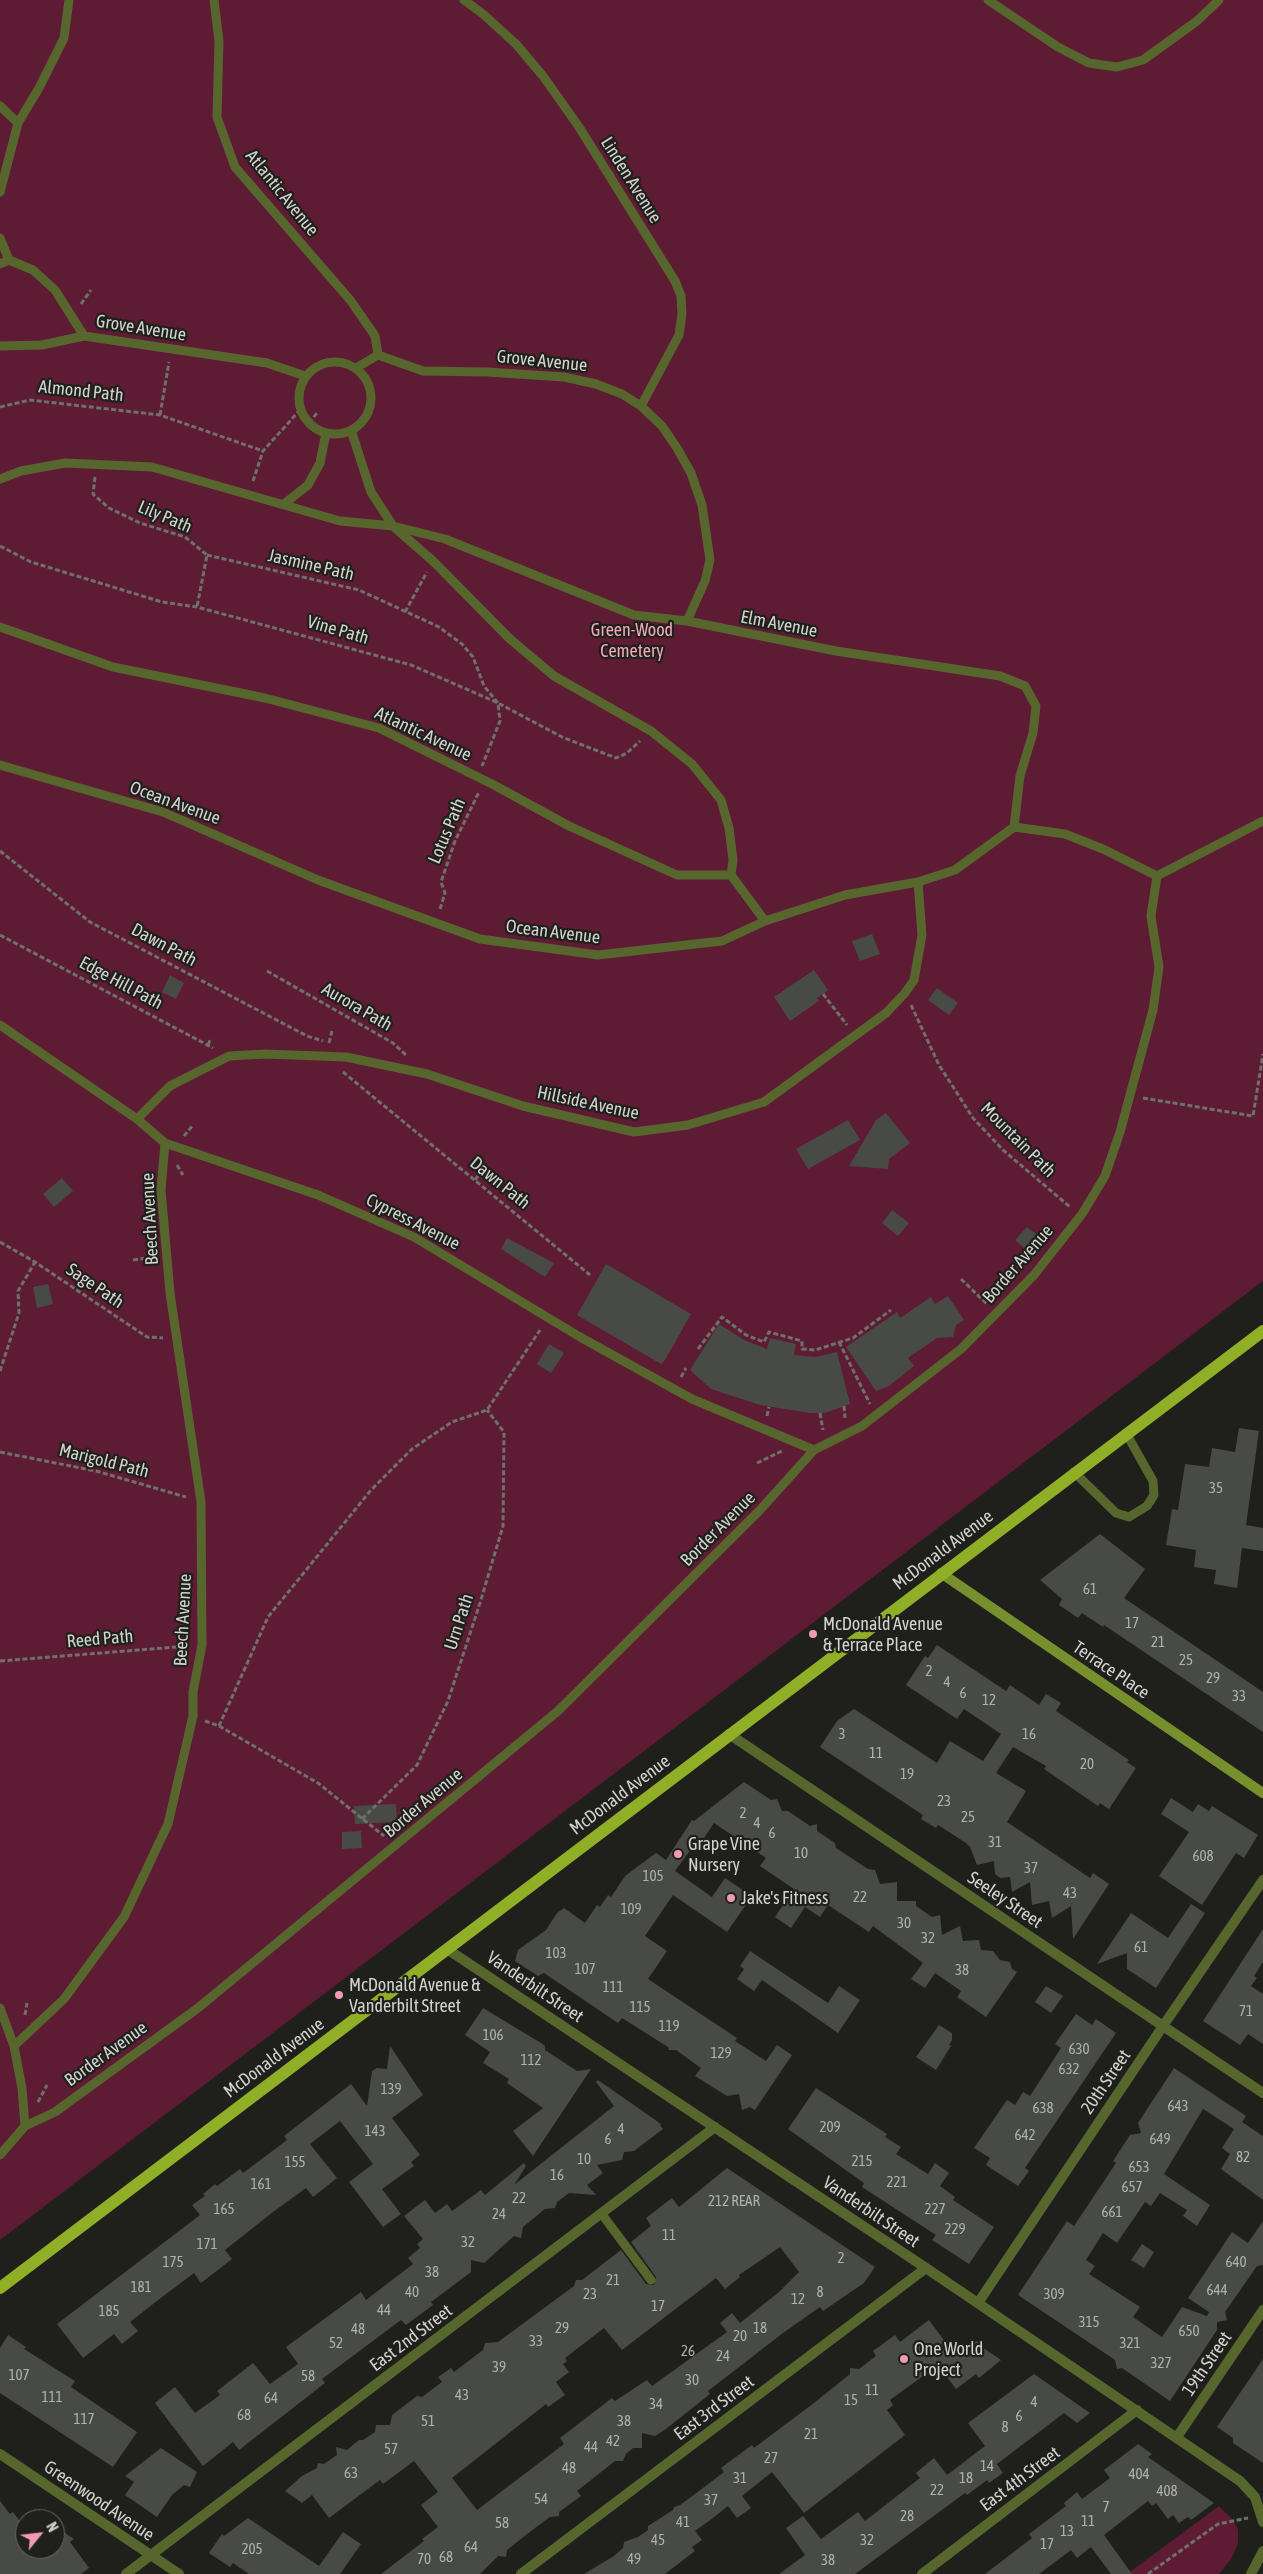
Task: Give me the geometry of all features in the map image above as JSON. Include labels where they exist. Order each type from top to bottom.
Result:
[{"type":"main road","name":"McDonald Avenue","points":[[0,2288],[1074,1472],[1263,1331]]},
{"type":"main road","name":"Terrace Place","points":[[941,1573],[1263,1793]]},
{"type":"street","name":"Seeley Street","points":[[729,1734],[1263,2094]]},
{"type":"street","name":"20th Street","points":[[978,2303],[1263,1880]]},
{"type":"street","name":"Vanderbilt Street","points":[[447,1949],[926,2268],[1240,2481],[1255,2497],[1263,2519]]},
{"type":"street","name":"East 2nd Street","points":[[126,2574],[715,2127]]},
{"type":"street","name":"East 3rd Street","points":[[521,2574],[926,2268]]},
{"type":"street","name":"19th Street","points":[[1177,2437],[1263,2310]]},
{"type":"street","name":"East 4th Street","points":[[922,2574],[1137,2410]]},
{"type":"street","name":"Greenwood Avenue","points":[[0,2454],[180,2574]]},
{"type":"street","points":[[1251,2574],[1263,2551]]},
{"type":"lane","points":[[0,192],[18,124],[39,88],[64,38],[69,0]]},
{"type":"lane","name":"Atlantic Avenue","points":[[214,0],[219,41],[217,117],[235,167],[351,301],[374,336],[378,355]]},
{"type":"lane","name":"Linden Avenue","points":[[464,0],[483,14],[516,44],[543,76],[579,127],[674,281],[681,296],[682,314],[679,335],[641,406]]},
{"type":"lane","points":[[988,0],[1006,14],[1089,63],[1117,67],[1143,60],[1197,21],[1218,0]]},
{"type":"lane","points":[[0,106],[18,124]]},
{"type":"lane","points":[[0,238],[9,260],[33,270],[55,290],[84,336]]},
{"type":"lane","points":[[0,264],[9,260]]},
{"type":"lane","name":"Grove Avenue","points":[[0,346],[42,345],[84,336],[267,364],[305,376]]},
{"type":"lane","points":[[356,368],[378,355]]},
{"type":"lane","name":"Grove Avenue","points":[[378,355],[423,371],[564,376],[596,384],[622,394],[641,406],[662,426],[677,448],[691,473],[702,505],[710,560],[705,581],[687,621]]},
{"type":"lane","points":[[323,363],[346,363],[356,368],[365,377],[370,388],[371,400],[368,412],[361,423],[343,433],[326,433],[309,424],[300,410],[298,398],[300,386],[305,376],[323,363]]},
{"type":"lane","points":[[351,430],[371,492],[394,526],[433,561],[510,639],[554,676],[651,731],[692,764],[721,800],[729,828],[733,860],[731,875],[765,921]]},
{"type":"lane","points":[[284,504],[308,485],[320,463],[326,433]]},
{"type":"lane","points":[[0,479],[21,471],[64,464],[152,467],[340,521],[394,526]]},
{"type":"lane","name":"Elm Avenue","points":[[394,526],[446,539],[634,615],[687,621],[836,651],[1000,676],[1025,686],[1036,706],[1033,733],[1020,776],[1014,827]]},
{"type":"lane","name":"Atlantic Avenue","points":[[0,627],[113,667],[265,698],[380,728],[478,777],[569,826],[677,876],[731,875]]},
{"type":"lane","name":"Ocean Avenue","points":[[0,765],[163,812],[318,880],[480,940],[598,955],[722,941],[765,921],[845,895],[918,882],[955,870],[1014,827]]},
{"type":"lane","points":[[1014,827],[1065,834],[1102,849],[1157,876],[1263,822]]},
{"type":"lane","name":"Border Avenue","points":[[0,2155],[25,2126],[55,2112],[198,2008],[558,1711],[760,1510],[814,1450],[862,1426],[876,1416],[965,1345],[1034,1275],[1082,1214],[1105,1176],[1130,1096],[1153,1010],[1159,967],[1151,916],[1157,876]]},
{"type":"lane","name":"Hillside Avenue","points":[[137,1118],[170,1086],[229,1056],[265,1054],[346,1056],[427,1074],[523,1106],[634,1132],[688,1125],[764,1102],[886,1013],[905,993],[914,980],[922,935],[918,882]]},
{"type":"lane","name":"Cypress Avenue","points":[[0,1025],[137,1118],[165,1143],[318,1194],[414,1236],[580,1337],[692,1399],[814,1450]]},
{"type":"lane","name":"Beech Avenue","points":[[14,2046],[64,1999],[124,1917],[168,1824],[193,1716],[193,1692],[202,1644],[201,1502],[179,1340],[170,1293],[161,1190],[165,1143]]},
{"type":"lane","points":[[1074,1472],[1116,1513],[1129,1516],[1147,1506],[1154,1495],[1153,1481],[1126,1433]]},
{"type":"lane","points":[[0,2008],[14,2046],[22,2088],[25,2126]]},
{"type":"lane","points":[[601,2213],[650,2280]]},
{"type":"path","points":[[160,414],[171,350]]},
{"type":"path","name":"Almond Path","points":[[0,407],[30,400],[160,414],[263,451]]},
{"type":"path","points":[[248,495],[263,451],[300,410]]},
{"type":"path","points":[[309,424],[318,413]]},
{"type":"path","name":"Lily Path","points":[[96,464],[93,494],[109,508],[140,522],[185,537],[207,555]]},
{"type":"path","name":"Vine Path","points":[[0,546],[41,564],[162,602],[197,607],[411,665],[498,703],[562,737],[616,758],[627,753],[651,731]]},
{"type":"path","points":[[197,607],[207,555]]},
{"type":"path","name":"Jasmine Path","points":[[207,555],[359,590],[439,627],[462,644],[473,657],[484,686],[498,703]]},
{"type":"path","points":[[405,612],[433,561]]},
{"type":"path","points":[[478,777],[500,721],[498,703]]},
{"type":"path","name":"Lotus Path","points":[[435,924],[445,893],[441,882],[443,874],[455,841],[481,788],[478,777]]},
{"type":"path","name":"Dawn Path","points":[[0,850],[90,922],[307,1036],[329,1042]]},
{"type":"path","name":"Edge Hill Path","points":[[0,935],[229,1056]]},
{"type":"path","name":"Aurora Path","points":[[267,971],[393,1043],[427,1074]]},
{"type":"path","name":"Mountain Path","points":[[905,993],[939,1066],[973,1118],[1022,1167],[1064,1203],[1082,1214]]},
{"type":"path","points":[[823,994],[854,1036]]},
{"type":"path","points":[[208,1045],[211,1038]]},
{"type":"path","points":[[1130,1096],[1253,1116],[1263,1054]]},
{"type":"path","name":"Dawn Path","points":[[323,1056],[590,1274]]},
{"type":"path","points":[[475,1180],[481,1172]]},
{"type":"path","name":"Sage Path","points":[[0,1242],[35,1262],[147,1337],[179,1340]]},
{"type":"path","points":[[134,1260],[152,1258]]},
{"type":"path","points":[[0,1371],[2,1355],[19,1312],[18,1291],[35,1262]]},
{"type":"path","points":[[961,1279],[996,1313]]},
{"type":"path","points":[[698,1348],[722,1317],[746,1335],[764,1342],[769,1332],[802,1341],[802,1350],[815,1350],[853,1338],[891,1310]]},
{"type":"path","points":[[219,1726],[268,1617],[372,1490],[412,1449],[452,1422],[487,1410],[548,1317]]},
{"type":"path","points":[[839,1342],[876,1416]]},
{"type":"path","name":"Urn Path","points":[[362,1819],[417,1765],[448,1702],[480,1603],[503,1526],[504,1432],[487,1410]]},
{"type":"path","points":[[758,1464],[798,1443]]},
{"type":"path","name":"Marigold Path","points":[[0,1452],[96,1471],[201,1502]]},
{"type":"path","name":"Reed Path","points":[[0,1660],[202,1644]]},
{"type":"path","points":[[193,1716],[219,1726],[318,1783],[396,1846]]},
{"type":"path","points":[[1148,2574],[1218,2524],[1250,2518]]},
{"type":"green space","name":"Green-Wood Cemetery","points":[[0,0],[1263,0],[1263,1281],[0,2240]]},
{"type":"green space","points":[[1219,2506],[1234,2521],[1238,2530],[1238,2544],[1231,2559],[1219,2574],[1127,2574]]},
{"type":"building","points":[[872,934],[880,954],[860,961],[852,941]]},
{"type":"building","points":[[814,970],[828,990],[817,998],[819,1001],[790,1021],[774,997]]},
{"type":"building","points":[[170,975],[184,983],[176,999],[162,992]]},
{"type":"building","points":[[937,988],[958,1003],[949,1015],[928,1000]]},
{"type":"building","points":[[886,1113],[910,1143],[889,1159],[888,1169],[849,1166],[876,1120]]},
{"type":"building","points":[[848,1120],[860,1140],[808,1169],[796,1149]]},
{"type":"building","points":[[62,1178],[73,1191],[54,1207],[43,1194]]},
{"type":"building","points":[[892,1210],[909,1223],[898,1236],[882,1223]]},
{"type":"building","points":[[1027,1227],[1040,1237],[1028,1251],[1015,1240]]},
{"type":"building","points":[[507,1238],[554,1263],[545,1277],[501,1249]]},
{"type":"building","points":[[606,1264],[691,1314],[661,1364],[577,1315]]},
{"type":"building","points":[[48,1284],[53,1304],[37,1308],[33,1287]]},
{"type":"building","points":[[948,1296],[964,1320],[956,1325],[953,1337],[937,1338],[908,1358],[914,1366],[889,1386],[876,1391],[846,1347],[897,1312],[900,1318],[931,1297],[935,1304]]},
{"type":"building","points":[[719,1324],[744,1340],[767,1349],[770,1338],[796,1344],[794,1355],[815,1357],[837,1352],[850,1404],[825,1413],[810,1413],[760,1405],[711,1389],[690,1370]]},
{"type":"building","points":[[549,1344],[564,1353],[551,1373],[537,1364]]},
{"type":"building","points":[[1239,1428],[1259,1431],[1246,1525],[1263,1528],[1263,1551],[1242,1548],[1237,1588],[1214,1584],[1216,1570],[1194,1567],[1196,1550],[1166,1545],[1172,1509],[1178,1510],[1185,1464],[1209,1467],[1212,1448],[1235,1452]]},
{"type":"building","points":[[1100,1534],[1145,1569],[1124,1598],[1263,1692],[1263,1732],[1104,1625],[1103,1627],[1082,1613],[1078,1618],[1059,1605],[1062,1599],[1040,1580]]},
{"type":"building","points":[[937,1645],[1006,1691],[1010,1685],[1039,1705],[1046,1694],[1061,1703],[1056,1711],[1129,1760],[1127,1762],[1136,1768],[1109,1809],[1100,1803],[1098,1806],[1044,1769],[1046,1766],[1013,1747],[996,1773],[1026,1791],[1007,1822],[1090,1878],[1093,1873],[1109,1884],[1073,1939],[1071,1906],[1052,1918],[1049,1901],[1032,1905],[1030,1882],[1012,1892],[1010,1877],[1000,1878],[995,1874],[994,1861],[977,1865],[970,1847],[966,1843],[938,1825],[936,1828],[921,1819],[923,1815],[820,1747],[837,1721],[854,1709],[937,1763],[950,1741],[983,1761],[1001,1734],[964,1709],[957,1719],[906,1685],[925,1656],[928,1658]]},
{"type":"building","points":[[744,1782],[771,1800],[777,1799],[782,1811],[788,1811],[810,1826],[817,1824],[817,1831],[835,1843],[836,1848],[868,1869],[875,1870],[880,1884],[897,1882],[897,1901],[916,1901],[916,1906],[932,1917],[940,1915],[942,1935],[960,1926],[963,1941],[979,1940],[981,1950],[993,1951],[1000,1960],[1010,1962],[1012,1969],[1017,1972],[986,2017],[957,1997],[961,1991],[935,1973],[925,1988],[911,1979],[923,1963],[873,1926],[869,1932],[828,1905],[820,1917],[805,1907],[791,1928],[775,1917],[794,1889],[760,1866],[766,1858],[714,1823],[698,1847],[694,1845],[675,1871],[712,1897],[725,1878],[752,1896],[727,1932],[673,1895],[645,1936],[667,1951],[648,1979],[737,2038],[735,2041],[766,2061],[777,2045],[792,2055],[755,2110],[750,2107],[742,2110],[739,2094],[727,2096],[695,2076],[701,2068],[676,2050],[669,2050],[668,2047],[622,2018],[618,2023],[544,1973],[538,1976],[515,1961],[518,1950],[546,1930],[557,1913],[564,1908],[585,1923],[597,1905],[600,1907],[608,1895],[611,1897],[625,1876],[656,1853],[666,1860],[692,1820],[694,1821]]},
{"type":"building","points":[[1171,1798],[1193,1812],[1198,1804],[1209,1811],[1212,1806],[1258,1835],[1244,1858],[1236,1853],[1202,1905],[1159,1876],[1189,1832],[1161,1814]]},
{"type":"building","points":[[396,1804],[397,1822],[355,1824],[354,1806]]},
{"type":"building","points":[[361,1831],[362,1848],[342,1849],[342,1832]]},
{"type":"building","points":[[1191,1904],[1205,1913],[1156,1988],[1127,1969],[1127,1953],[1097,1964],[1131,1913],[1168,1938]]},
{"type":"building","points":[[1263,1929],[1263,1962],[1254,1976],[1257,1978],[1251,1986],[1263,1994],[1263,2044],[1248,2034],[1240,2045],[1203,2021]]},
{"type":"building","points":[[750,1951],[828,2003],[839,1986],[860,2000],[838,2033],[762,1980],[754,1991],[737,1979],[744,1969],[740,1966]]},
{"type":"building","points":[[1046,1986],[1063,1996],[1051,2013],[1035,2002]]},
{"type":"building","points":[[483,2008],[541,2043],[545,2046],[545,2050],[577,2071],[591,2069],[533,2156],[513,2131],[543,2108],[507,2083],[509,2079],[483,2063],[490,2052],[465,2035]]},
{"type":"building","points":[[1076,2014],[1092,2025],[1096,2019],[1116,2033],[1025,2168],[1029,2171],[1018,2186],[986,2165],[990,2158],[974,2148],[1007,2100],[1015,2105],[1023,2092],[1030,2096],[1061,2048],[1055,2044]]},
{"type":"building","points":[[939,2025],[952,2033],[952,2040],[949,2045],[951,2046],[936,2070],[916,2057]]},
{"type":"building","points":[[390,2046],[423,2095],[392,2118],[420,2155],[411,2162],[414,2166],[382,2189],[401,2214],[383,2227],[349,2182],[373,2164],[340,2121],[310,2144],[337,2178],[313,2197],[306,2188],[273,2212],[225,2250],[232,2259],[201,2283],[194,2273],[162,2297],[130,2322],[138,2331],[122,2344],[114,2334],[83,2358],[57,2324],[200,2215],[192,2205],[205,2196],[203,2194],[215,2184],[217,2186],[240,2169],[243,2173],[287,2140],[284,2136],[351,2084],[367,2106],[372,2071],[377,2068],[387,2069]]},
{"type":"building","points":[[1174,2068],[1246,2116],[1242,2122],[1263,2136],[1263,2200],[1221,2169],[1230,2154],[1222,2148],[1234,2129],[1203,2109],[1164,2174],[1210,2205],[1197,2226],[1183,2216],[1187,2210],[1160,2193],[1151,2206],[1145,2202],[1117,2243],[1103,2233],[1086,2260],[1095,2266],[1089,2274],[1140,2307],[1133,2317],[1162,2337],[1182,2307],[1207,2316],[1209,2312],[1188,2298],[1232,2232],[1248,2243],[1263,2221],[1263,2265],[1257,2266],[1225,2312],[1227,2320],[1217,2322],[1217,2330],[1170,2401],[1122,2368],[1117,2369],[1115,2360],[1018,2295],[1067,2221],[1074,2226],[1116,2163],[1113,2161],[1130,2135],[1141,2133],[1138,2123]]},
{"type":"building","points":[[598,2080],[661,2124],[663,2129],[634,2151],[624,2152],[622,2160],[597,2165],[603,2173],[587,2185],[596,2195],[569,2193],[557,2202],[555,2208],[545,2209],[523,2227],[521,2238],[514,2236],[484,2263],[471,2260],[471,2272],[431,2302],[433,2305],[406,2325],[401,2320],[322,2379],[325,2383],[239,2450],[233,2442],[203,2466],[155,2403],[175,2387],[195,2413],[220,2395],[217,2391],[253,2363],[270,2384],[298,2364],[286,2347],[361,2292],[366,2300],[413,2264],[408,2258],[420,2248],[417,2244],[423,2239],[404,2216],[425,2200],[435,2213],[447,2204],[452,2211],[481,2190],[485,2195],[524,2163],[526,2166],[514,2185],[614,2106],[596,2082]]},
{"type":"building","points":[[816,2088],[887,2134],[885,2137],[901,2147],[896,2154],[928,2174],[935,2163],[949,2173],[940,2186],[955,2197],[953,2200],[994,2227],[969,2264],[932,2240],[936,2235],[862,2187],[864,2183],[788,2129]]},
{"type":"building","points":[[727,2168],[875,2267],[864,2283],[823,2311],[820,2307],[783,2333],[708,2391],[710,2394],[666,2429],[655,2436],[642,2433],[642,2448],[633,2448],[626,2454],[623,2461],[615,2461],[577,2491],[581,2496],[559,2512],[559,2516],[550,2517],[507,2550],[506,2557],[498,2556],[480,2574],[381,2574],[424,2541],[422,2539],[438,2527],[421,2505],[438,2492],[414,2461],[383,2484],[380,2480],[329,2518],[312,2495],[302,2503],[285,2491],[302,2476],[317,2468],[318,2463],[324,2464],[337,2455],[336,2447],[347,2450],[359,2440],[363,2440],[375,2432],[376,2425],[390,2425],[392,2415],[417,2396],[422,2397],[442,2382],[438,2377],[451,2368],[454,2372],[483,2350],[485,2343],[498,2342],[574,2286],[576,2280],[582,2280],[621,2250],[646,2284],[654,2285],[656,2277],[631,2242],[651,2226],[646,2218],[672,2198],[679,2207]],"holes":[[[780,2247],[799,2272],[779,2292],[740,2323],[732,2313],[720,2323],[727,2332],[652,2386],[647,2380],[615,2401],[612,2398],[560,2438],[564,2444],[477,2510],[452,2478],[546,2404],[548,2407],[565,2395],[556,2382],[569,2372],[563,2364],[567,2361],[565,2358],[604,2328],[622,2350],[716,2278],[725,2289],[740,2277],[739,2275]]]},
{"type":"building","points":[[1142,2244],[1154,2252],[1144,2268],[1131,2260]]},
{"type":"building","points":[[929,2320],[955,2355],[970,2343],[980,2341],[982,2347],[1001,2360],[979,2378],[976,2374],[956,2389],[938,2365],[890,2400],[893,2405],[887,2410],[905,2435],[804,2513],[772,2472],[742,2496],[751,2508],[737,2518],[728,2506],[695,2531],[702,2540],[692,2547],[695,2551],[665,2574],[584,2574],[614,2556],[623,2548],[624,2542],[638,2537],[648,2530],[648,2526],[724,2472],[721,2468],[752,2445],[754,2448],[814,2403],[850,2374],[850,2368],[859,2369],[876,2356],[873,2351],[895,2335],[900,2342]]},
{"type":"building","points":[[8,2335],[26,2347],[24,2349],[75,2381],[71,2387],[137,2432],[113,2467],[0,2393],[0,2348]]},
{"type":"building","points":[[1263,2359],[1263,2463],[1233,2443],[1233,2438],[1217,2427]]},
{"type":"building","points":[[1034,2374],[1090,2413],[1077,2423],[1064,2413],[997,2464],[1003,2473],[989,2483],[987,2480],[967,2495],[965,2493],[855,2574],[779,2574],[805,2555],[786,2528],[803,2516],[821,2539],[858,2512],[865,2521],[920,2478],[916,2473],[934,2458],[947,2475],[985,2446],[968,2423]]},
{"type":"building","points":[[1138,2444],[1152,2454],[1148,2457],[1214,2503],[1191,2520],[1188,2517],[1179,2523],[1173,2515],[1168,2519],[1156,2503],[1152,2506],[1148,2501],[1104,2535],[1132,2574],[1111,2574],[1091,2547],[1077,2558],[1071,2550],[1039,2574],[985,2574],[1032,2538],[1029,2534],[1066,2506],[1064,2503],[1077,2492],[1082,2499],[1110,2478],[1104,2470]]},
{"type":"building","points":[[161,2448],[197,2472],[190,2487],[184,2485],[172,2495],[157,2517],[125,2495],[134,2482],[125,2476]]},
{"type":"building","points":[[0,2501],[10,2514],[13,2512],[15,2515],[15,2559],[65,2559],[65,2533],[74,2539],[70,2542],[89,2568],[81,2574],[0,2574]]},
{"type":"building","points":[[248,2518],[319,2566],[343,2532],[361,2544],[340,2574],[249,2574],[233,2563],[230,2567],[209,2553],[222,2534],[224,2536]]},
{"type":"place","name":"McDonald Avenue & Terrace Place","points":[[813,1634]]},
{"type":"place","name":"Grape Vine Nursery","points":[[678,1854]]},
{"type":"place","name":"Jake's Fitness","points":[[731,1898]]},
{"type":"place","name":"McDonald Avenue & Vanderbilt Street","points":[[339,1995]]},
{"type":"place","name":"One World Project","points":[[904,2359]]}]
